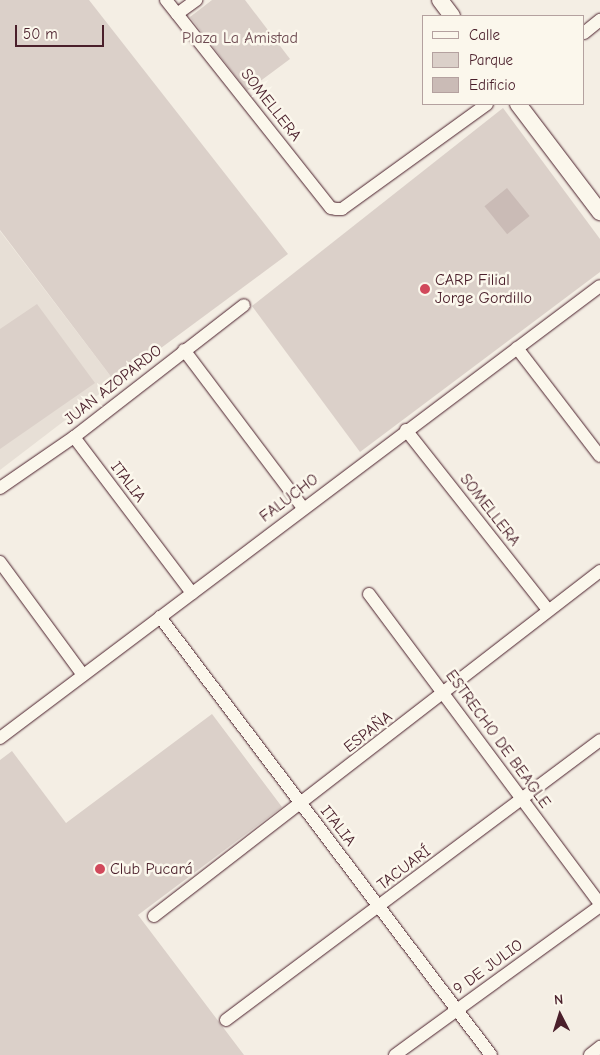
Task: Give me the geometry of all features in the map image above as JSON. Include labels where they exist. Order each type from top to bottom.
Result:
[{"type":"street","name":"SOMELLERA","points":[[166,0],[331,208],[342,209],[486,105]]},
{"type":"street","points":[[177,14],[196,0]]},
{"type":"street","points":[[440,0],[451,15]]},
{"type":"street","points":[[585,32],[600,20]]},
{"type":"street","points":[[519,105],[600,212]]},
{"type":"street","name":"FALUCHO","points":[[0,738],[302,508],[600,286]]},
{"type":"street","name":"JUAN AZOPARDO","points":[[0,488],[74,438],[244,304]]},
{"type":"street","points":[[517,348],[600,456]]},
{"type":"street","points":[[184,350],[302,508]]},
{"type":"street","name":"SOMELLERA","points":[[406,430],[548,610]]},
{"type":"street","name":"ITALIA","points":[[74,438],[192,593]]},
{"type":"street","points":[[0,562],[83,675]]},
{"type":"street","name":"ESPAÑA","points":[[154,916],[446,693],[548,610],[600,571]]},
{"type":"street","name":"ESTRECHO DE BEAGLE","points":[[369,594],[446,693],[521,799],[600,905]]},
{"type":"street","name":"ITALIA","points":[[160,617],[491,1055]]},
{"type":"street","name":"TACUARÍ","points":[[226,1020],[380,907],[600,740]]},
{"type":"street","name":"9 DE JULIO","points":[[395,1055],[600,905]]},
{"type":"street","points":[[590,1055],[600,1047]]},
{"type":"shaded area","points":[[0,231],[115,382],[0,470]]},
{"type":"green space","points":[[0,0],[89,0],[288,254],[115,382],[0,230]]},
{"type":"green space","name":"Plaza La Amistad","points":[[212,0],[245,0],[290,59],[247,91],[190,17]]},
{"type":"green space","name":"CARP Filial Jorge Gordillo","points":[[503,108],[600,239],[600,272],[360,452],[252,306]]},
{"type":"green space","points":[[37,304],[95,383],[0,449],[0,329]]},
{"type":"green space","name":"Club Pucará","points":[[212,714],[282,807],[138,915],[244,1055],[0,1055],[0,760],[12,751],[66,823]]},
{"type":"building","points":[[507,188],[530,216],[507,234],[484,206]]},
{"type":"place","name":"CARP Filial Jorge Gordillo","points":[[425,289]]},
{"type":"place","name":"Club Pucará","points":[[100,869]]}]
